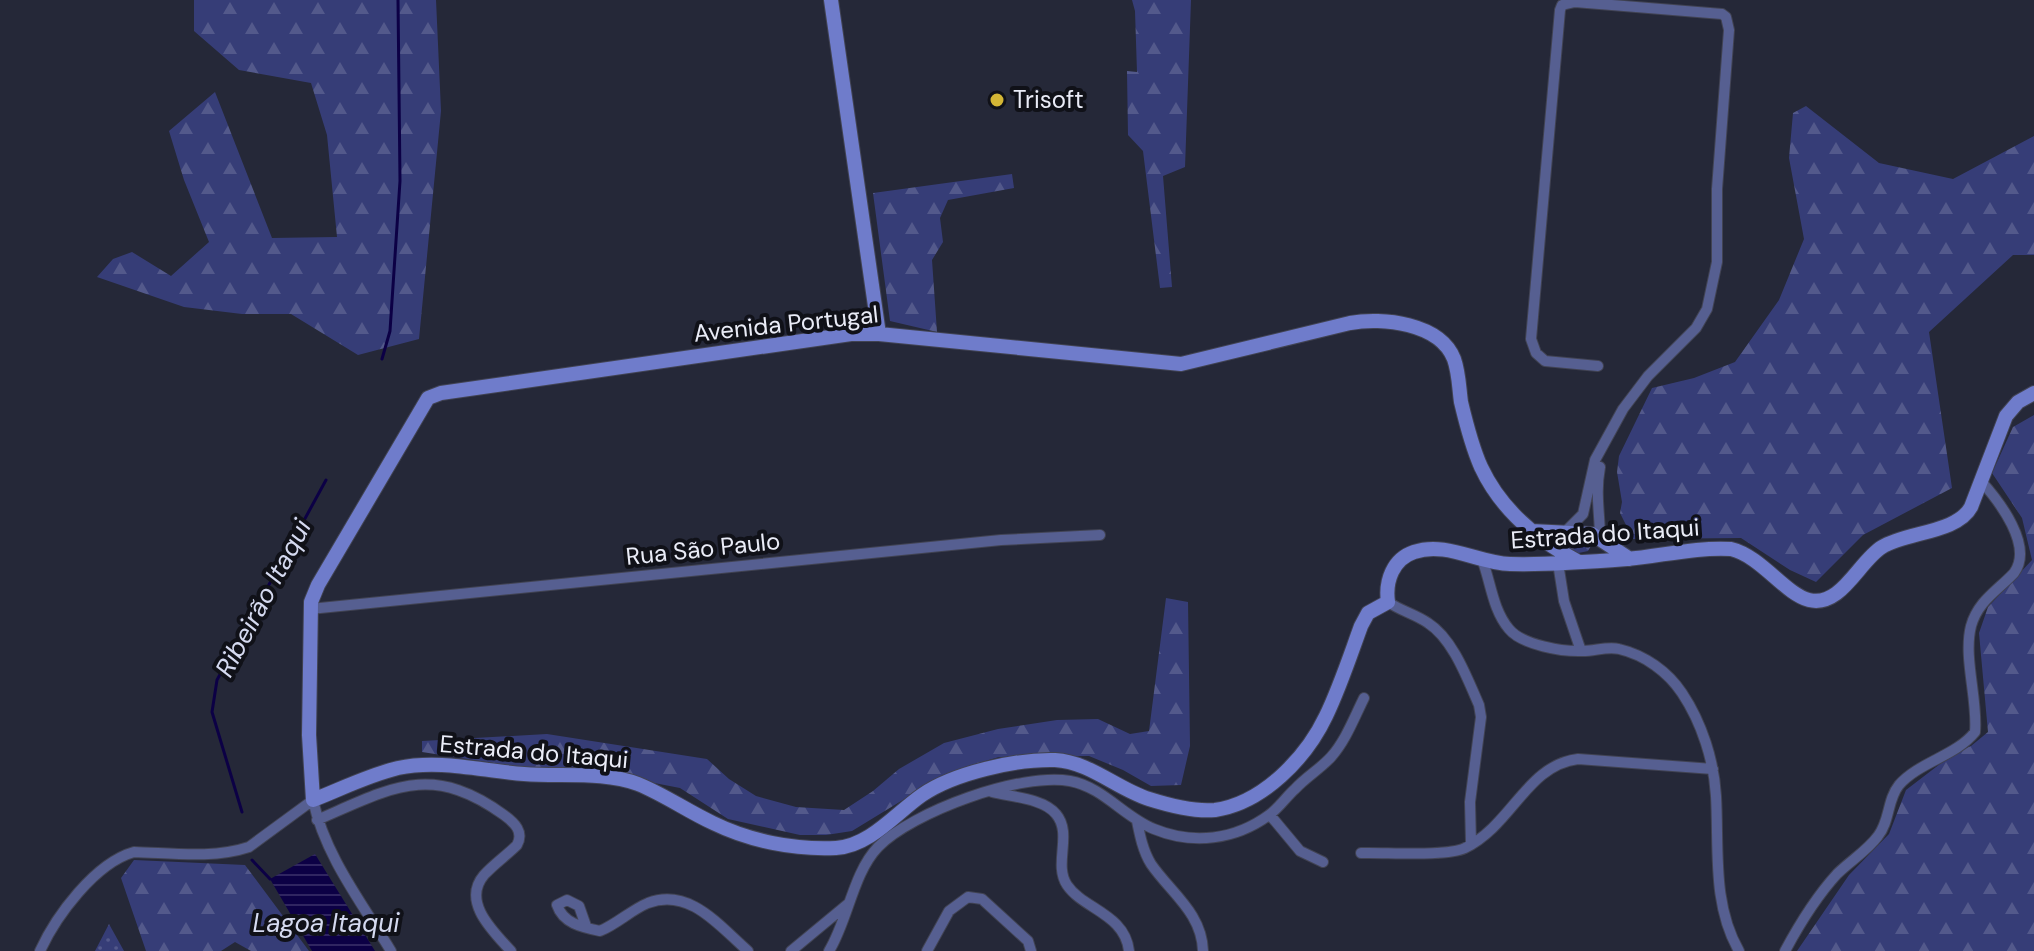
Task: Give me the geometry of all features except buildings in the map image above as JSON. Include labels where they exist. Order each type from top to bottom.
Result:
[{"type":"street","points":[[831,0],[879,334]]},
{"type":"street","points":[[1581,651],[1564,601],[1557,556],[1565,532],[1583,514],[1595,460],[1623,409],[1648,376],[1696,328],[1707,309],[1717,262],[1717,189],[1729,30],[1726,17],[1722,14],[1575,2],[1562,5],[1560,10],[1531,339],[1536,353],[1545,361],[1598,366]]},
{"type":"street","name":"Avenida Portugal","points":[[391,951],[330,850],[317,820],[309,735],[310,609],[318,585],[428,398],[433,395],[851,334],[879,334],[1181,364],[1369,319],[1394,321],[1418,328],[1442,343],[1453,357],[1462,404],[1481,466],[1505,505],[1531,531],[1557,556],[1577,561]]},
{"type":"street","points":[[1785,951],[1812,904],[1839,873],[1880,835],[1891,797],[1898,786],[1923,767],[1960,746],[1975,732],[1971,627],[1985,599],[2014,573],[2021,556],[2012,520],[1981,481],[2006,416],[2018,402],[2034,393]]},
{"type":"street","points":[[1577,561],[1594,553],[1600,539],[1596,498],[1605,438]]},
{"type":"street","name":"Estrada do Itaqui","points":[[1577,561],[1731,549],[1748,556],[1805,598],[1819,600],[1838,592],[1882,547],[1961,520],[1968,512],[1981,481]]},
{"type":"street","points":[[1531,531],[1592,534],[1630,559]]},
{"type":"street","name":"Rua São Paulo","points":[[310,609],[985,541],[1100,535]]},
{"type":"street","name":"Estrada do Itaqui","points":[[40,951],[57,917],[77,893],[127,854],[225,853],[241,850],[313,800],[396,769],[421,765],[590,776],[633,782],[741,836],[783,845],[836,848],[862,841],[923,794],[950,779],[980,770],[1055,760],[1098,773],[1147,799],[1213,810],[1238,804],[1265,789],[1300,757],[1327,715],[1368,613],[1388,602],[1386,589],[1402,559],[1410,553],[1428,550],[1455,551],[1483,562],[1536,564],[1557,556]]},
{"type":"street","points":[[1483,562],[1497,610],[1516,637],[1581,651],[1616,648],[1644,659],[1666,673],[1693,711],[1713,769],[1719,884],[1724,916],[1739,951]]},
{"type":"street","points":[[1388,602],[1431,624],[1444,637],[1479,705],[1481,717],[1470,802],[1471,844]]},
{"type":"street","points":[[829,951],[841,931],[868,862],[880,845],[942,807],[967,797],[1027,783],[1070,781],[1096,792],[1137,821],[1173,835],[1203,840],[1235,833],[1270,815],[1298,785],[1331,757],[1343,741],[1364,698]]},
{"type":"street","points":[[1361,853],[1461,849],[1504,818],[1540,775],[1564,761],[1578,759],[1713,769]]},
{"type":"street","points":[[317,820],[380,793],[418,784],[456,788],[503,814],[517,828],[520,839],[482,877],[477,899],[480,913],[511,951]]},
{"type":"street","points":[[990,792],[1038,803],[1056,813],[1064,832],[1062,874],[1066,884],[1113,921],[1126,939],[1129,951]]},
{"type":"street","points":[[1270,815],[1300,851],[1323,862]]},
{"type":"street","points":[[1137,821],[1142,844],[1151,863],[1198,923],[1203,951]]},
{"type":"street","points":[[927,951],[949,911],[968,897],[982,899],[1028,941],[1031,951]]},
{"type":"street","points":[[586,926],[600,931],[650,902],[680,901],[707,913],[748,951]]},
{"type":"street","points":[[791,951],[850,902]]},
{"type":"green space","points":[[194,0],[436,0],[441,111],[419,339],[358,355],[291,314],[242,314],[184,307],[97,277],[113,259],[132,252],[171,276],[209,242],[184,180],[169,131],[215,92],[272,238],[337,237],[327,135],[311,83],[239,70],[194,31]]},
{"type":"green space","points":[[1132,0],[1191,0],[1185,167],[1163,176],[1172,287],[1160,288],[1143,151],[1128,135],[1127,71],[1137,72]]},
{"type":"green space","points":[[1806,106],[1879,163],[1953,179],[2034,136],[2034,255],[2013,255],[1929,332],[1952,488],[1863,535],[1816,582],[1790,570],[1741,538],[1633,539],[1620,513],[1622,502],[1617,472],[1619,456],[1652,388],[1694,378],[1735,362],[1779,300],[1804,239],[1789,158],[1793,113]]},
{"type":"green space","points":[[1012,174],[1014,188],[948,200],[940,218],[943,242],[932,260],[937,332],[890,321],[873,193]]},
{"type":"green space","points":[[2034,415],[2034,951],[1797,951],[1849,875],[1889,834],[1906,790],[1988,732],[1979,633],[1988,607],[2032,560],[2022,518],[1992,473],[2013,427]]},
{"type":"green space","points":[[1569,537],[1584,538],[1591,546],[1588,551],[1574,554],[1564,545]]},
{"type":"green space","points":[[1166,598],[1188,602],[1190,746],[1181,785],[1151,786],[1089,756],[999,757],[965,767],[929,784],[852,831],[800,835],[728,819],[680,788],[608,774],[531,769],[422,752],[422,741],[547,734],[707,759],[729,779],[756,796],[796,807],[844,810],[899,769],[944,743],[998,729],[1057,720],[1098,719],[1130,734],[1149,731]]},
{"type":"green space","points":[[134,860],[245,865],[309,951],[251,951],[235,942],[221,951],[146,951],[121,878]]},
{"type":"green space","points":[[109,924],[124,951],[95,951]]},
{"type":"water","name":"Lagoa Itaqui","points":[[315,854],[375,951],[312,951],[270,879]]},
{"type":"waterway","name":"Ribeirão Itaqui","points":[[382,359],[390,331],[400,181],[398,0]]},
{"type":"waterway","name":"Ribeirão Itaqui","points":[[242,812],[212,712],[217,680],[326,480]]},
{"type":"waterway","name":"Ribeirão Itaqui","points":[[252,860],[270,879]]},
{"type":"place","name":"Trisoft","points":[[997,100]]}]
